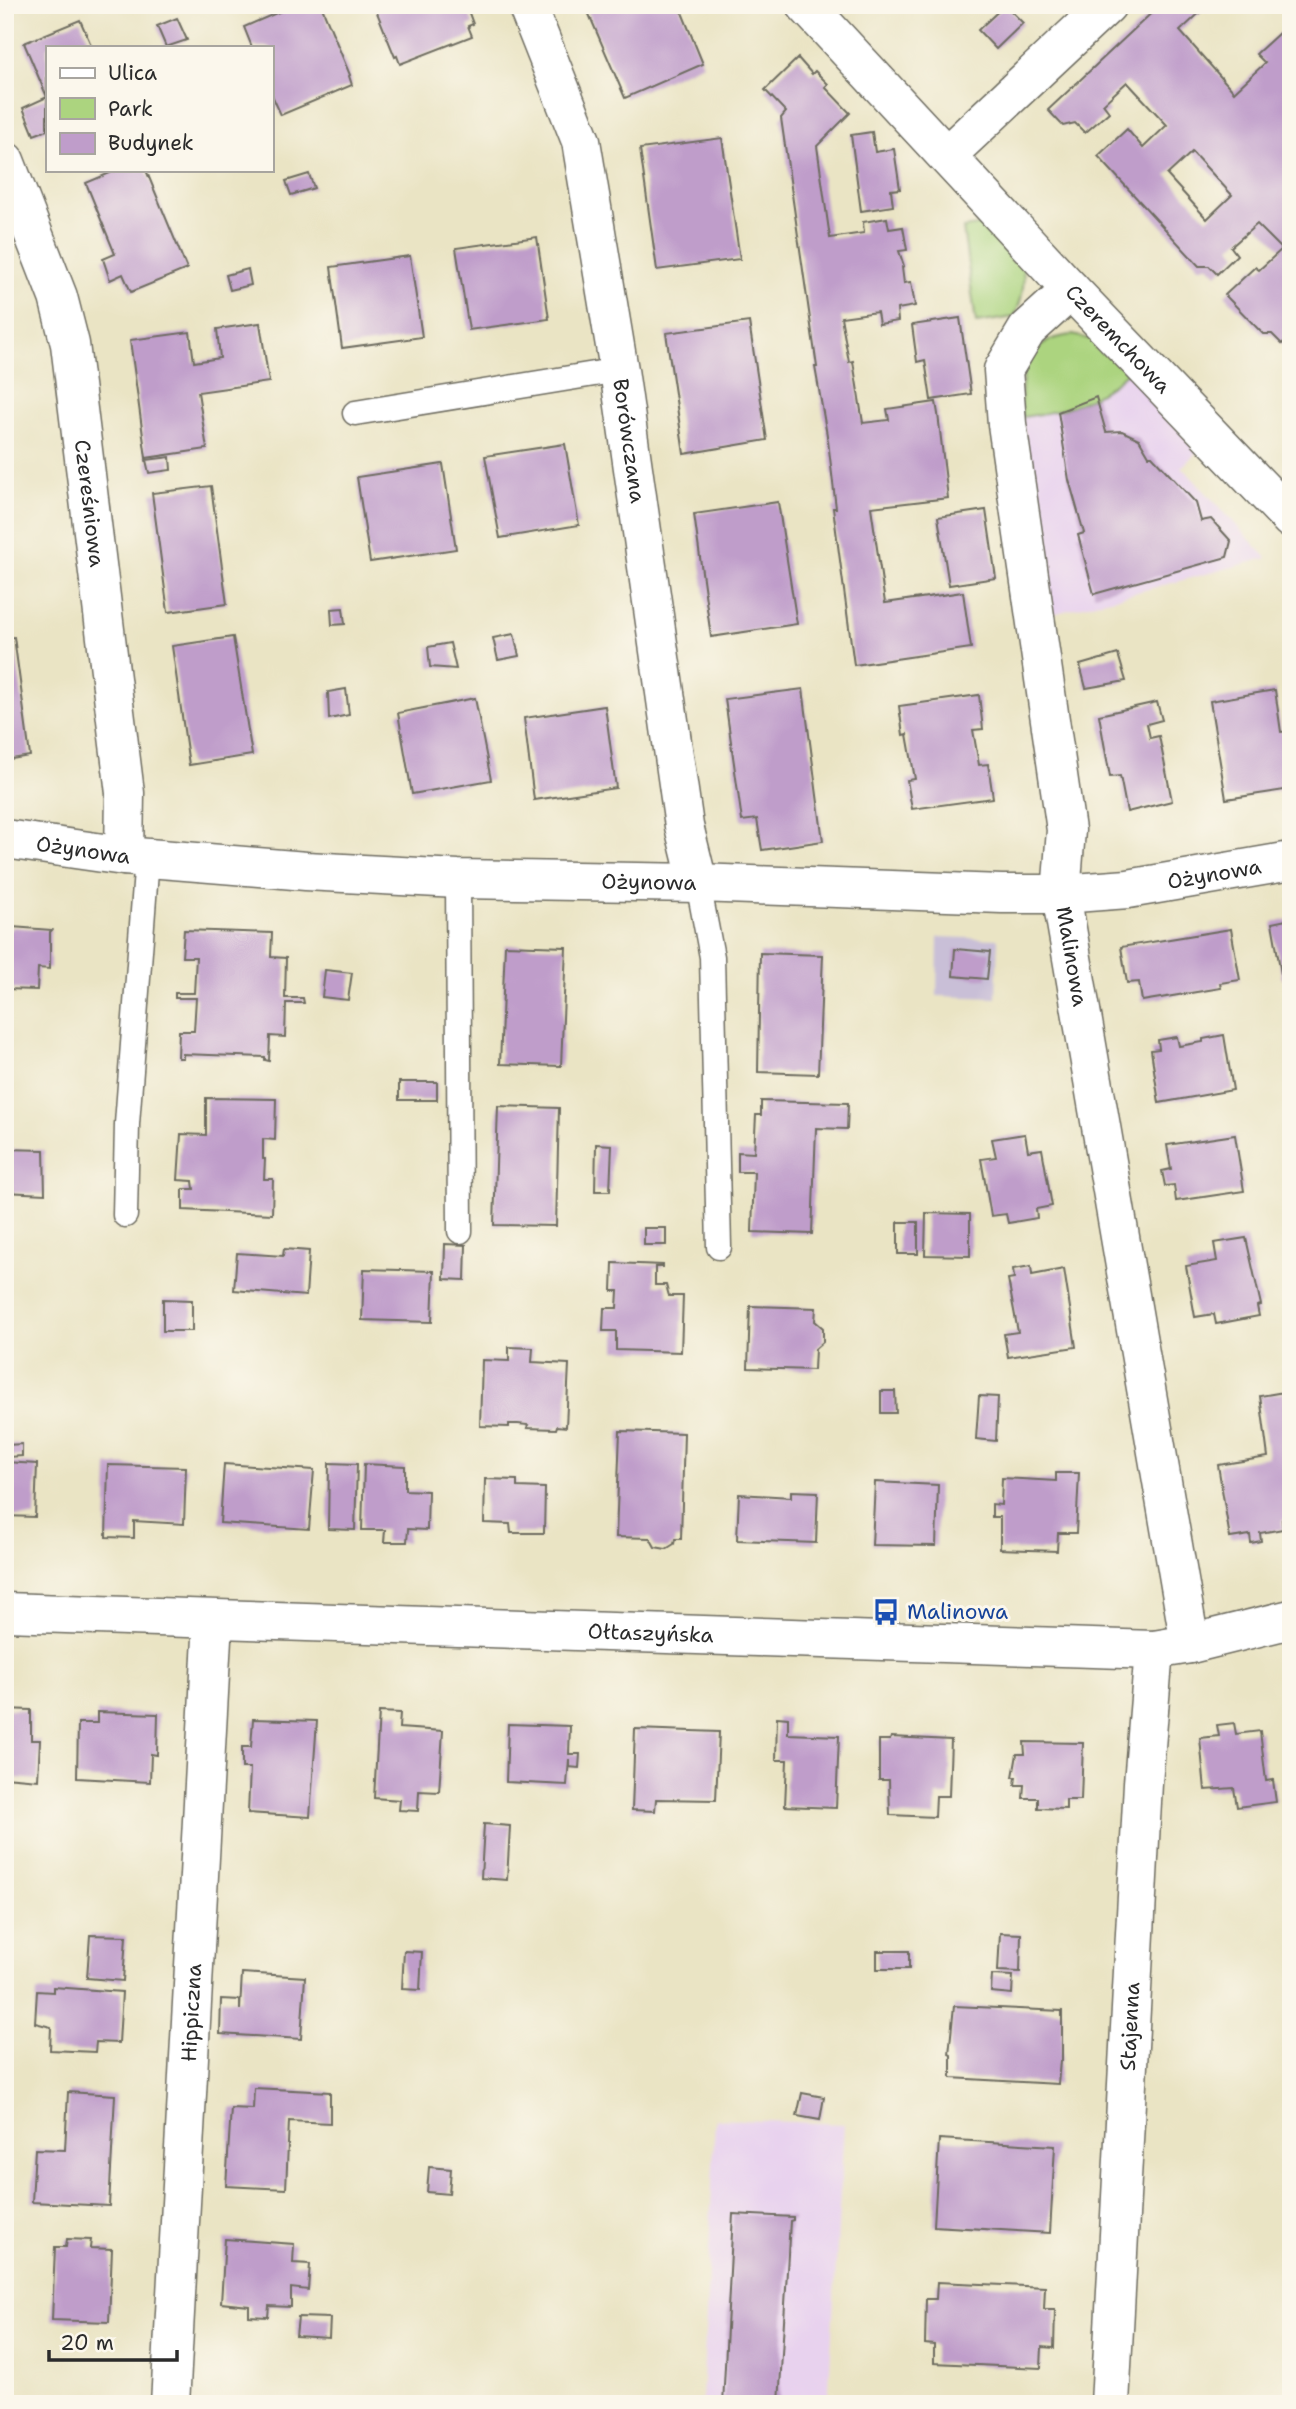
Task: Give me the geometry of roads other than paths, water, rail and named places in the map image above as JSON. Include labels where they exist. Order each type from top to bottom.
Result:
[{"type":"street","name":"Borówczana","points":[[527,5],[581,141],[619,370],[684,825],[698,883]]},
{"type":"street","name":"Czeremchowa","points":[[806,5],[1072,290],[1291,519]]},
{"type":"street","points":[[947,155],[1107,5]]},
{"type":"street","name":"Czereśniowa","points":[[5,161],[54,285],[70,344],[125,793],[136,857]]},
{"type":"street","name":"Malinowa","points":[[1072,290],[1027,330],[1003,370],[1007,424],[1066,830],[1061,894],[1172,1647]]},
{"type":"street","name":"Ożynowa","points":[[5,839],[136,857],[306,872],[1002,894],[1061,894],[1128,889],[1291,861]]},
{"type":"street","name":"Ołtaszyńska","points":[[5,1612],[1172,1647],[1291,1619]]},
{"type":"street","name":"Hippiczna","points":[[170,2404],[213,1620]]},
{"type":"street","name":"Stajenna","points":[[1110,2404],[1143,1783],[1172,1647]]},
{"type":"lane","points":[[355,412],[619,370]]},
{"type":"lane","points":[[125,1215],[136,857]]},
{"type":"lane","points":[[458,878],[460,1231]]},
{"type":"lane","points":[[698,883],[712,957],[719,1247]]},
{"type":"place","name":"Malinowa","points":[[886,1612]]}]
